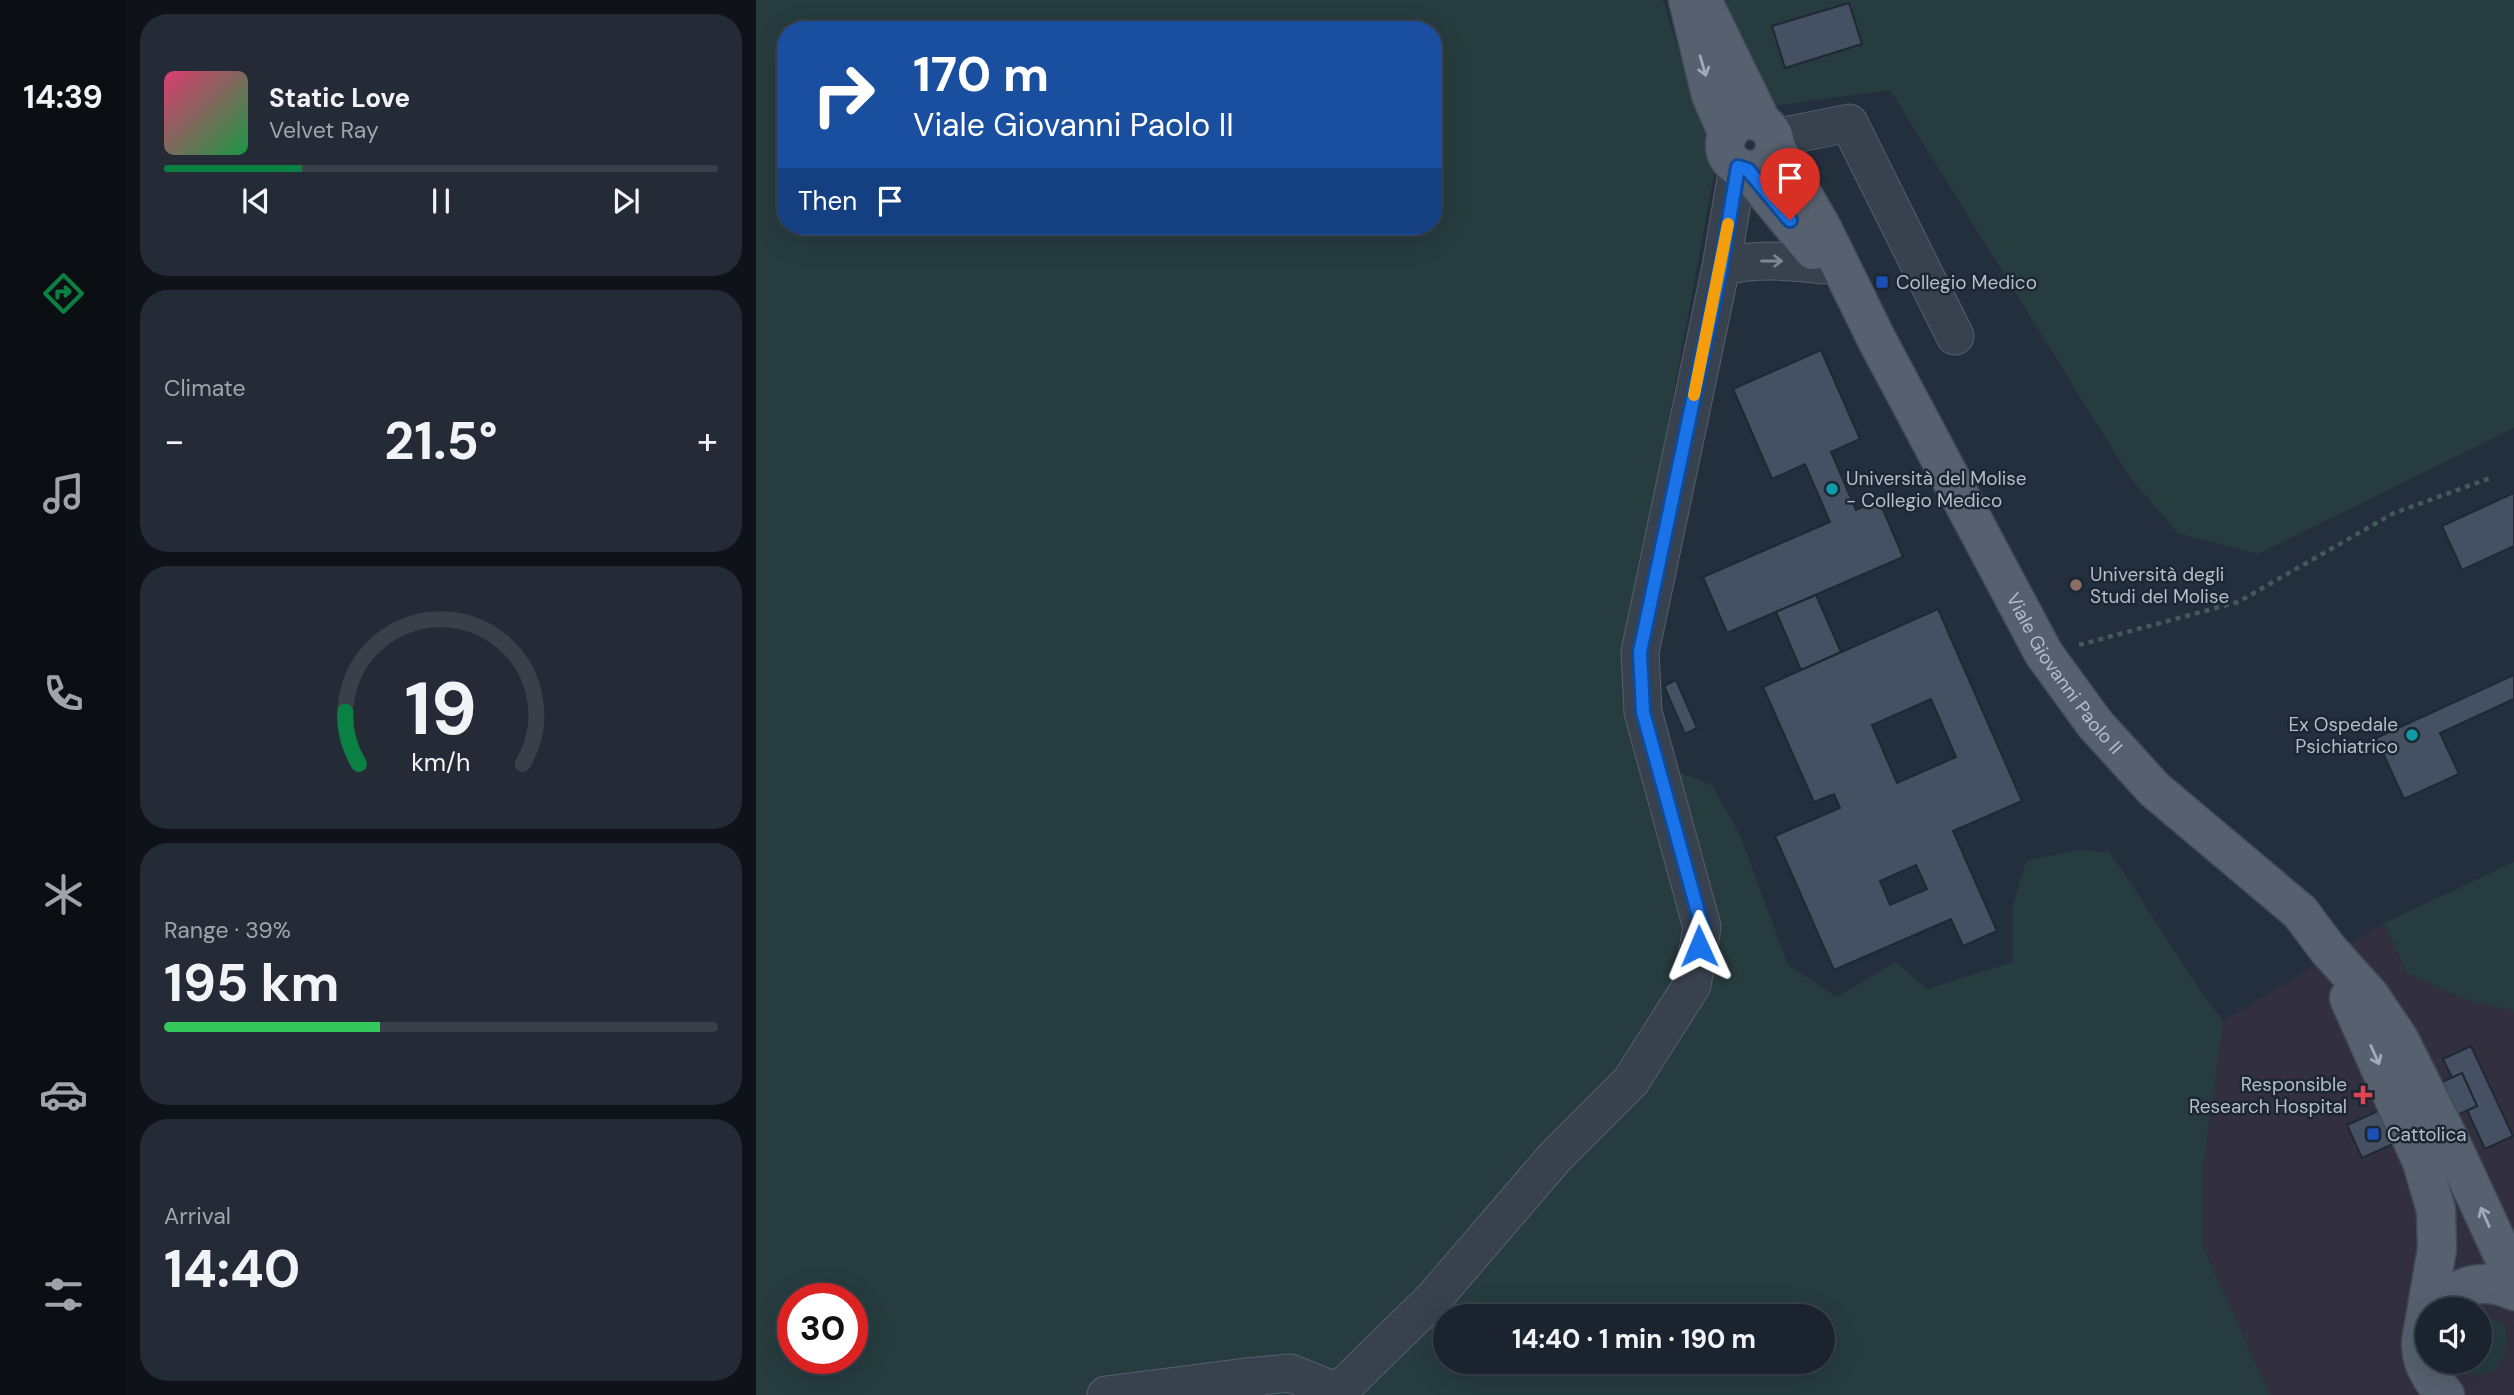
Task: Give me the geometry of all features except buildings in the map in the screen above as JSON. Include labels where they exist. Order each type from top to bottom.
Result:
[{"type":"main road","name":"Viale Giovanni Paolo II","points":[[1688,0],[1711,95],[1822,228],[1877,340],[2044,654],[2095,724],[2154,789],[2300,912],[2327,948]]},
{"type":"main road","name":"Viale Giovanni Paolo II","points":[[1702,0],[1754,147],[1804,237],[1877,340]]},
{"type":"main road","points":[[2327,948],[2370,996],[2399,1040],[2453,1147],[2514,1279]]},
{"type":"main road","points":[[2327,948],[2422,1162],[2436,1210],[2437,1249],[2430,1297]]},
{"type":"main road","points":[[2448,1297],[2452,1292],[2475,1283],[2500,1284],[2514,1291]]},
{"type":"main road","points":[[2429,1374],[2445,1395]]},
{"type":"street","points":[[1106,1395],[1246,1386],[1290,1373],[1338,1391],[1434,1298],[1555,1157],[1631,1081],[1692,985],[1702,927],[1643,712],[1640,652],[1721,267],[1754,147],[1849,123],[1955,336]]},
{"type":"street","points":[[1721,267],[1744,261],[1781,260],[1823,265]]},
{"type":"street","points":[[2416,1395],[2419,1374]]},
{"type":"path","points":[[2044,654],[2238,602],[2395,513],[2493,477]]},
{"type":"shaded area","name":"Responsible Research Hospital","points":[[2384,923],[2407,973],[2470,1001],[2514,1011],[2514,1395],[2270,1395],[2203,1247],[2203,1168],[2223,1021]]},
{"type":"green space","points":[[756,0],[1663,0],[1696,108],[1723,127],[1721,150],[1714,175],[1632,617],[1666,773],[1681,773],[1712,785],[1739,833],[1788,965],[1837,997],[1896,962],[1927,989],[2013,962],[2013,905],[2026,861],[2077,850],[2109,852],[2223,1021],[2203,1168],[2203,1247],[2270,1395],[756,1395]]},
{"type":"green space","points":[[1716,0],[2514,0],[2514,428],[2258,554],[2178,533],[2131,479],[1890,90],[1768,107]]},
{"type":"green space","points":[[2514,862],[2514,1011],[2470,1001],[2407,973],[2384,923]]},
{"type":"green space","points":[[2492,1319],[2505,1327],[2507,1338],[2502,1360],[2492,1370]]},
{"type":"slow traffic","points":[[1694,395],[1728,224]]},
{"type":"place","name":"Collegio Medico","points":[[1882,282]]},
{"type":"place","name":"Università del Molise - Collegio Medico","points":[[1832,489]]},
{"type":"place","name":"Università degli Studi del Molise","points":[[2076,585]]},
{"type":"place","name":"Ex Ospedale Psichiatrico","points":[[2412,735]]},
{"type":"place","name":"Responsible Research Hospital","points":[[2363,1095]]},
{"type":"place","name":"Cattolica","points":[[2373,1134]]},
{"type":"route","points":[[1699,946],[1702,927],[1643,712],[1640,652],[1721,267],[1738,167],[1748,170],[1790,220]]}]
